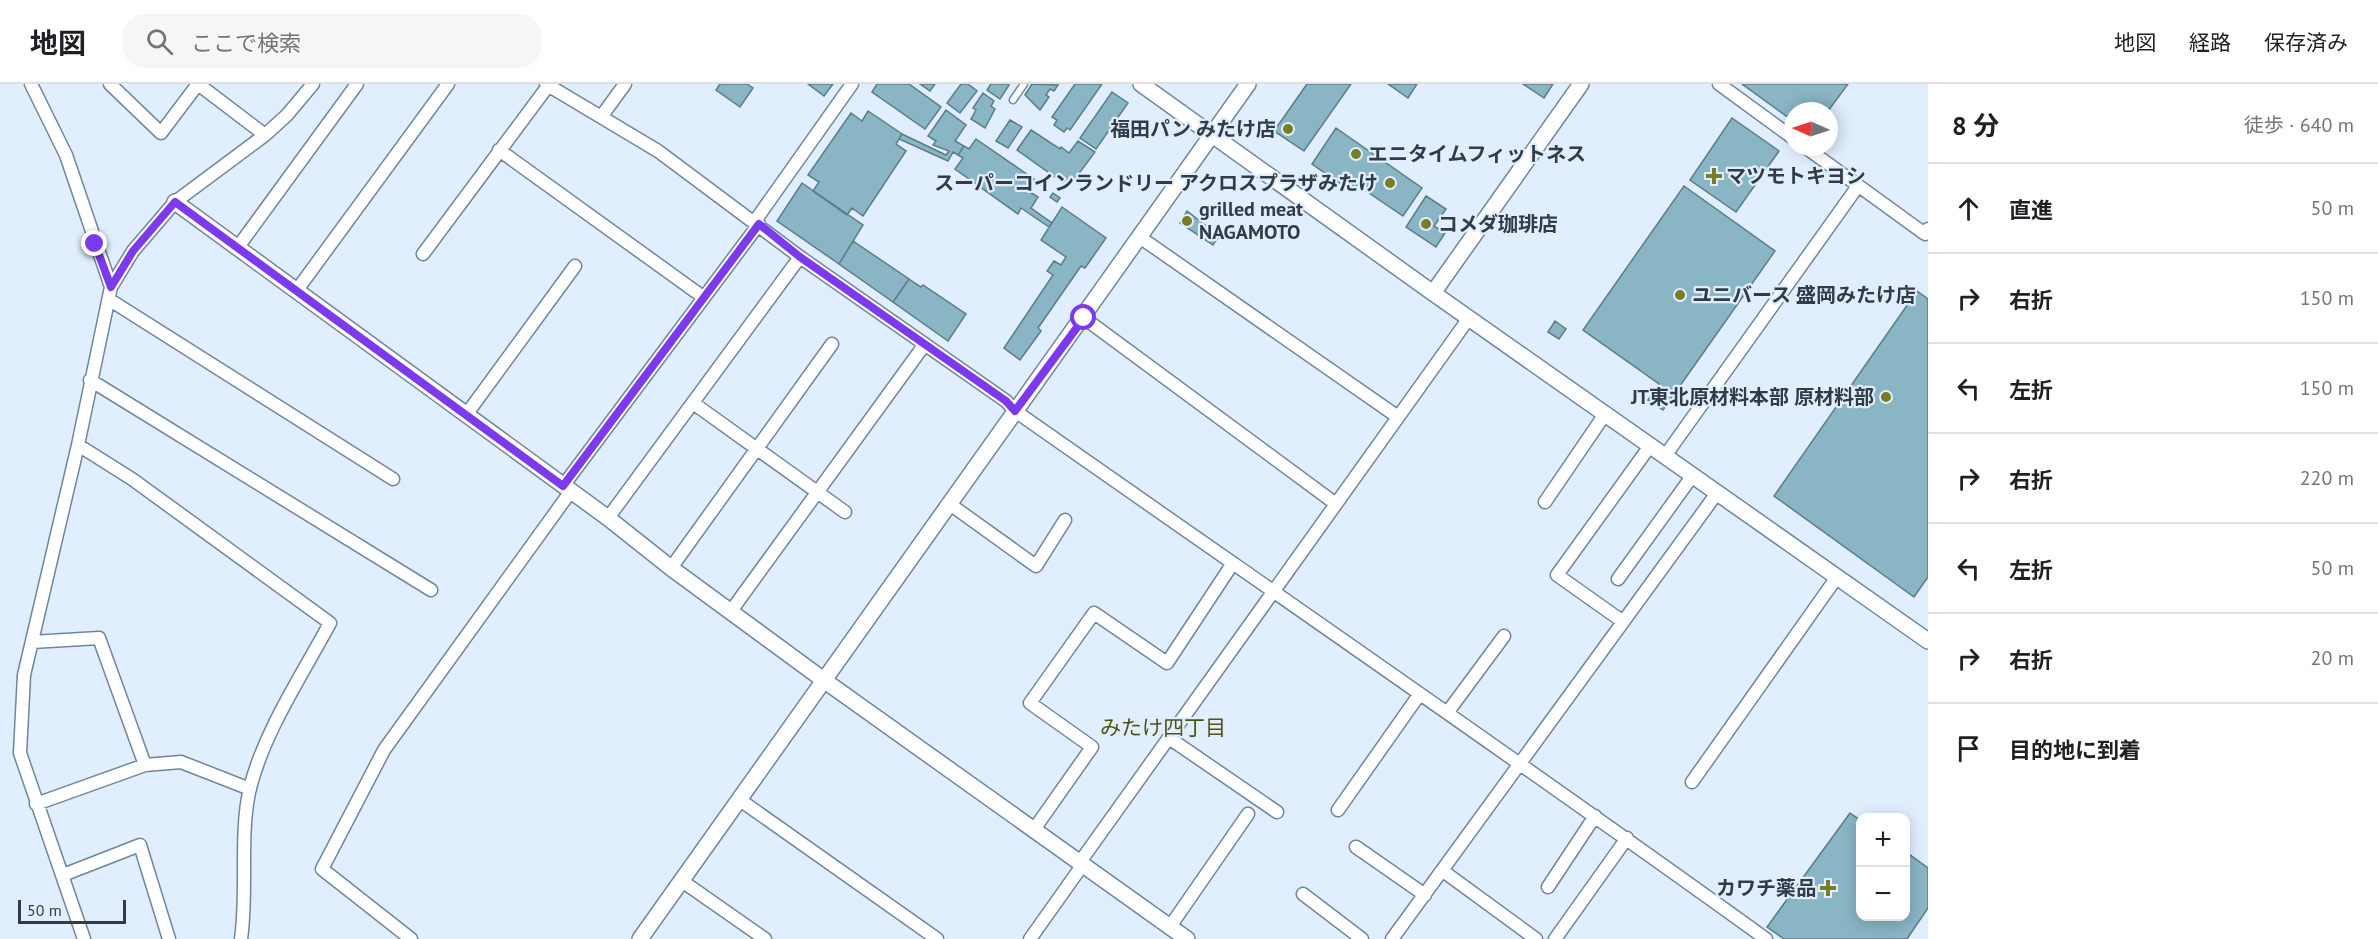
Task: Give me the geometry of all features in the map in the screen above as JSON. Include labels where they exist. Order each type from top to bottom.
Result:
[{"type":"street","points":[[31,84],[66,154],[111,287],[78,445],[24,675],[20,753],[84,939]]},
{"type":"street","points":[[110,84],[161,133],[198,84],[265,135]]},
{"type":"street","points":[[111,287],[133,251],[175,202],[265,135],[287,115],[313,84]]},
{"type":"street","points":[[238,247],[357,84]]},
{"type":"street","points":[[297,290],[448,84]]},
{"type":"street","points":[[601,117],[625,84]]},
{"type":"street","points":[[411,939],[322,869],[384,750],[852,84]]},
{"type":"street","points":[[1141,84],[1433,293],[1928,641]]},
{"type":"street","points":[[640,939],[951,505],[1015,411],[1141,238],[1248,84]]},
{"type":"street","points":[[1433,293],[1581,84]]},
{"type":"street","points":[[1719,84],[1784,131]]},
{"type":"street","points":[[423,254],[547,85],[658,151],[757,222],[800,257],[1006,401],[1015,411],[1419,695],[1522,763],[1765,939]]},
{"type":"street","points":[[499,150],[703,297]]},
{"type":"street","points":[[1817,156],[1925,234],[1928,229]]},
{"type":"street","points":[[1665,456],[1858,186]]},
{"type":"street","points":[[175,202],[608,518],[671,568],[825,681],[1035,828],[1186,939]]},
{"type":"street","points":[[1141,238],[1398,417]]},
{"type":"street","points":[[608,518],[800,257]]},
{"type":"street","points":[[466,415],[575,266]]},
{"type":"street","points":[[110,300],[393,479]]},
{"type":"street","points":[[1084,318],[1336,504]]},
{"type":"street","points":[[1030,939],[1079,870],[1080,862],[1469,318]]},
{"type":"street","points":[[671,568],[832,344]]},
{"type":"street","points":[[731,611],[925,345]]},
{"type":"street","points":[[90,380],[431,590]]},
{"type":"street","points":[[693,403],[816,493],[846,512]]},
{"type":"street","points":[[1545,502],[1605,414]]},
{"type":"street","points":[[78,445],[132,479],[330,623],[275,724],[250,789],[246,826],[246,909],[241,939]]},
{"type":"street","points":[[1623,621],[1557,575],[1650,446]]},
{"type":"street","points":[[1618,579],[1693,475]]},
{"type":"street","points":[[1392,939],[1717,493]]},
{"type":"street","points":[[951,505],[1036,566],[1065,520]]},
{"type":"street","points":[[1035,828],[1092,747],[1030,703],[1094,613],[1167,663],[1233,563]]},
{"type":"street","points":[[1692,782],[1837,577]]},
{"type":"street","points":[[1447,713],[1504,636]]},
{"type":"street","points":[[32,642],[99,638],[144,765]]},
{"type":"street","points":[[1338,810],[1419,695]]},
{"type":"street","points":[[1168,738],[1277,812]]},
{"type":"street","points":[[36,804],[144,765],[181,762],[250,789]]},
{"type":"street","points":[[740,800],[937,939]]},
{"type":"street","points":[[1169,927],[1248,814]]},
{"type":"street","points":[[1548,887],[1595,816]]},
{"type":"street","points":[[1554,939],[1627,838]]},
{"type":"street","points":[[63,875],[140,845],[169,939]]},
{"type":"street","points":[[1356,847],[1425,895]]},
{"type":"street","points":[[1443,871],[1536,939]]},
{"type":"street","points":[[682,881],[765,939]]},
{"type":"street","points":[[1303,894],[1362,939]]},
{"type":"lane","points":[[1013,100],[1024,84]]},
{"type":"building","points":[[720,84],[747,84],[753,88],[740,107],[716,90]]},
{"type":"building","points":[[808,84],[833,84],[824,96]]},
{"type":"building","points":[[877,84],[909,84],[941,107],[925,129],[872,92]]},
{"type":"building","points":[[920,84],[935,84],[930,91]]},
{"type":"building","points":[[961,84],[968,84],[977,91],[960,113],[947,103]]},
{"type":"building","points":[[991,84],[1009,85],[1000,99],[987,90]]},
{"type":"building","points":[[1032,84],[1058,85],[1054,91],[1050,89],[1046,95],[1049,97],[1040,110],[1025,95]]},
{"type":"building","points":[[1075,84],[1102,84],[1070,130],[1067,128],[1064,132],[1054,125],[1057,120],[1052,117]]},
{"type":"building","points":[[1307,84],[1351,84],[1304,151],[1274,131]]},
{"type":"building","points":[[1388,84],[1417,84],[1408,98]]},
{"type":"building","points":[[1523,84],[1553,84],[1544,98]]},
{"type":"building","points":[[1742,84],[1848,84],[1835,102],[1784,102],[1784,114]]},
{"type":"building","points":[[1112,92],[1128,103],[1096,149],[1080,138]]},
{"type":"building","points":[[983,93],[994,101],[991,106],[995,109],[985,128],[971,119],[976,110],[973,108]]},
{"type":"building","points":[[946,110],[966,125],[955,141],[964,146],[958,155],[953,152],[948,161],[899,139],[902,134],[946,155],[949,151],[933,145],[936,141],[928,136]]},
{"type":"building","points":[[868,111],[902,134],[896,144],[906,151],[863,216],[852,208],[847,215],[813,191],[819,182],[808,175],[851,113],[862,121]]},
{"type":"building","points":[[1732,118],[1779,151],[1736,212],[1690,180]]},
{"type":"building","points":[[1010,120],[1022,127],[1008,148],[996,141]]},
{"type":"building","points":[[1336,128],[1422,188],[1403,216],[1357,185],[1352,192],[1312,164]]},
{"type":"building","points":[[1031,130],[1069,153],[1078,141],[1095,152],[1069,187],[1017,150]]},
{"type":"building","points":[[976,139],[1034,179],[1027,190],[1038,197],[1031,208],[1052,223],[1049,227],[1021,208],[1018,214],[955,169],[963,158],[958,155],[964,146],[969,149]]},
{"type":"building","points":[[802,183],[863,225],[839,264],[777,221]]},
{"type":"building","points":[[1684,186],[1775,251],[1663,410],[1648,400],[1659,384],[1583,330]]},
{"type":"building","points":[[1053,193],[1060,198],[1057,202],[1050,197]]},
{"type":"building","points":[[1426,196],[1446,209],[1434,226],[1445,233],[1436,247],[1406,227]]},
{"type":"building","points":[[1062,207],[1106,238],[1085,268],[1081,266],[1038,328],[1041,331],[1020,360],[1004,348],[1053,275],[1047,271],[1054,261],[1061,265],[1066,257],[1041,240]]},
{"type":"building","points":[[1187,211],[1219,236],[1213,245],[1180,223]]},
{"type":"building","points":[[853,241],[909,279],[893,302],[839,264]]},
{"type":"building","points":[[909,279],[921,287],[923,285],[966,314],[948,341],[893,302]]},
{"type":"building","name":"JT東北原材料本部 原材料部","points":[[1917,291],[1928,299],[1928,577],[1914,597],[1774,496]]},
{"type":"building","points":[[1555,321],[1566,329],[1559,339],[1548,332]]},
{"type":"building","name":"カワチ薬品","points":[[1850,813],[1856,817],[1856,921],[1910,921],[1910,855],[1928,868],[1928,908],[1907,939],[1784,939],[1767,927]]},
{"type":"place","name":"福田パン みたけ店","points":[[1288,129]]},
{"type":"place","name":"エニタイムフィットネス","points":[[1356,154]]},
{"type":"place","name":"マツモトキヨシ","points":[[1714,176]]},
{"type":"place","name":"スーパーコインランドリー アクロスプラザみたけ","points":[[1390,183]]},
{"type":"place","name":"grilled meat NAGAMOTO","points":[[1187,221]]},
{"type":"place","name":"コメダ珈琲店","points":[[1426,224]]},
{"type":"place","name":"ユニバース 盛岡みたけ店","points":[[1680,295]]},
{"type":"place","name":"JT東北原材料本部 原材料部","points":[[1886,397]]},
{"type":"place","name":"カワチ薬品","points":[[1828,888]]},
{"type":"district","name":"みたけ四丁目","points":[[1163,728]]},
{"type":"route","points":[[95,244],[111,287],[133,251],[175,202],[563,486],[759,224],[800,257],[1006,401],[1015,411],[1084,318]]}]
